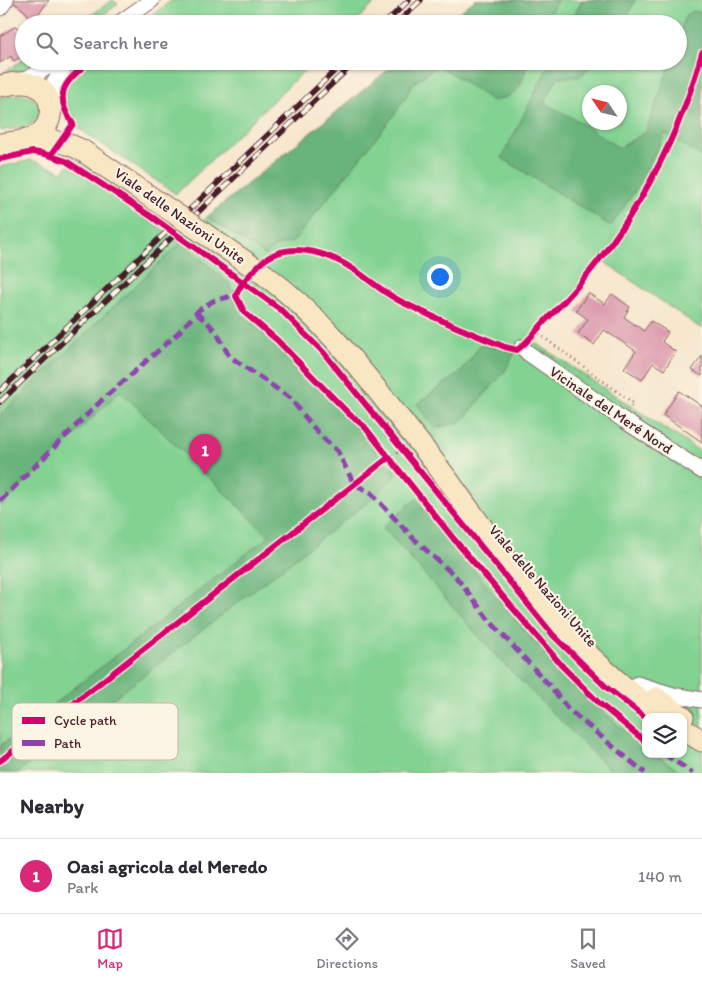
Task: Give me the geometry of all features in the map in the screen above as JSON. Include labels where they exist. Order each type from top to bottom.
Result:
[{"type":"street","points":[[0,8],[6,0]]},
{"type":"street","points":[[131,15],[152,0]]},
{"type":"street","points":[[6,84],[38,70]]},
{"type":"street","points":[[51,108],[52,86],[62,70]]},
{"type":"street","name":"Viale delle Nazioni Unite","points":[[6,84],[28,83],[41,89],[51,108],[83,151]]},
{"type":"street","name":"Viale delle Nazioni Unite","points":[[25,140],[42,132],[48,124],[51,108]]},
{"type":"street","name":"Viale delle Nazioni Unite","points":[[0,144],[25,140],[46,140],[72,146],[83,151],[265,275],[298,302],[343,346],[452,486],[495,548],[569,636],[611,676],[659,713]]},
{"type":"street","name":"Vicinale del Meré Nord","points":[[522,347],[625,421],[702,470]]},
{"type":"street","name":"Viale delle Nazioni Unite","points":[[452,486],[495,528],[579,631],[637,684],[677,713]]},
{"type":"street","name":"Viale delle Nazioni Unite","points":[[637,684],[673,695],[702,700]]},
{"type":"street","name":"Viale delle Nazioni Unite","points":[[687,719],[702,728]]},
{"type":"street","points":[[687,731],[702,740]]},
{"type":"path","points":[[535,331],[633,403],[627,412]]},
{"type":"path","points":[[388,458],[399,447],[408,457]]},
{"type":"green space","points":[[113,0],[118,4],[103,15],[91,15]]},
{"type":"green space","points":[[172,0],[378,0],[362,15],[152,15]]},
{"type":"green space","points":[[475,0],[702,0],[702,329],[603,261],[531,340],[702,453],[702,773],[0,773],[0,167],[32,160],[63,172],[68,165],[181,242],[185,238],[57,152],[68,154],[188,235],[207,217],[388,70],[687,70],[687,15],[456,15]]},
{"type":"green space","points":[[475,0],[557,0],[549,15],[456,15]]},
{"type":"green space","points":[[582,0],[635,0],[628,15],[574,15]]},
{"type":"green space","points":[[693,11],[702,13],[702,157],[665,133],[638,186],[611,226],[502,158],[546,70],[586,70],[579,77],[558,77],[544,103],[582,124],[582,130],[592,130],[619,148],[646,132],[668,70],[687,70],[687,15]]},
{"type":"green space","points":[[15,65],[15,70],[23,70],[20,72],[0,75]]},
{"type":"green space","points":[[82,70],[305,70],[176,194],[78,128],[68,110],[66,101],[68,87]]},
{"type":"green space","points":[[388,70],[431,70],[414,83],[395,114],[293,242],[276,246],[265,255],[207,217]]},
{"type":"green space","points":[[446,70],[525,70],[521,84],[514,93],[493,101]]},
{"type":"green space","points":[[24,94],[32,97],[37,103],[39,110],[38,118],[29,126],[0,131],[0,97]]},
{"type":"green space","points":[[181,242],[230,284],[237,310],[285,353],[364,433],[383,462],[395,470],[396,476],[364,505],[108,703],[55,703],[269,536],[120,391],[0,507],[0,415]]},
{"type":"green space","points":[[480,345],[515,352],[505,371],[461,422],[435,428],[417,404],[462,371]]},
{"type":"green space","points":[[416,499],[524,630],[582,692],[642,745],[642,758],[660,758],[683,773],[618,773],[607,767],[498,658],[383,527]]},
{"type":"green space","points":[[12,737],[12,760],[34,760],[17,773],[0,773],[0,746]]},
{"type":"building","points":[[14,0],[49,0],[38,15],[28,15],[13,2]]},
{"type":"building","points":[[15,27],[14,61],[11,56],[0,63],[0,36]]},
{"type":"building","points":[[588,293],[605,304],[612,294],[630,307],[624,317],[644,331],[651,321],[668,332],[662,342],[676,352],[664,370],[653,363],[642,380],[624,368],[636,351],[604,330],[594,345],[578,334],[588,319],[576,311]]},
{"type":"building","points":[[702,356],[702,376],[692,370]]},
{"type":"building","points":[[679,391],[702,406],[702,442],[663,415]]},
{"type":"railway","points":[[393,15],[409,0]]},
{"type":"railway","points":[[405,15],[421,0]]},
{"type":"railway","points":[[0,391],[336,70]]},
{"type":"railway","points":[[0,402],[347,70]]},
{"type":"marked path","points":[[0,501],[103,399],[176,335],[199,310],[213,301],[228,297],[238,289]]},
{"type":"marked path","points":[[196,313],[217,333],[229,356],[290,398],[318,433],[338,452],[354,484],[370,492],[414,539],[456,577],[489,620],[549,685],[569,710],[645,773]]},
{"type":"marked path","points":[[670,758],[693,773]]},
{"type":"cycle path","points":[[642,739],[600,704],[563,667],[453,538],[364,426],[349,414],[277,340],[245,313],[236,296],[244,281],[266,259],[278,253],[291,250],[305,250],[332,258],[344,264],[394,298],[465,331],[517,350],[529,340],[598,262],[642,197],[677,127],[702,53]]},
{"type":"cycle path","points":[[51,155],[73,124],[63,104],[63,96],[64,88],[68,81],[80,70]]},
{"type":"cycle path","points":[[0,159],[33,152],[66,161],[152,217],[280,309],[323,352],[553,635],[606,687],[642,715]]},
{"type":"cycle path","points":[[74,703],[388,458]]},
{"type":"cycle path","points":[[0,761],[12,752]]},
{"type":"place","name":"Oasi agricola del Meredo","points":[[205,475]]}]
